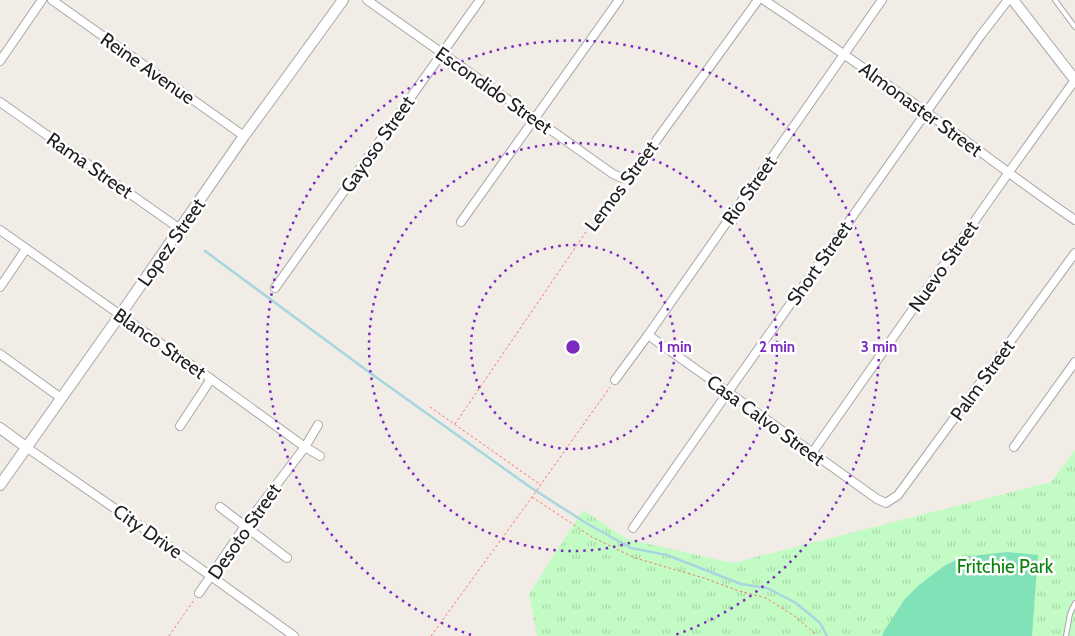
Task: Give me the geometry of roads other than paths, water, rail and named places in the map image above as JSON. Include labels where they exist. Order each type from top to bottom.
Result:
[{"type":"street","points":[[0,61],[42,0]]},
{"type":"street","name":"Reine Avenue","points":[[52,0],[244,136]]},
{"type":"street","name":"Lopez Street","points":[[0,484],[120,316],[244,136],[343,0]]},
{"type":"street","name":"Escondido Street","points":[[367,0],[613,174],[622,178]]},
{"type":"street","name":"Gayoso Street","points":[[275,288],[480,0]]},
{"type":"street","points":[[461,222],[618,0]]},
{"type":"street","name":"Lemos Street","points":[[622,178],[632,174],[758,0]]},
{"type":"street","name":"Almonaster Street","points":[[764,0],[844,54],[1075,220]]},
{"type":"street","name":"Rio Street","points":[[615,380],[648,336],[882,0]]},
{"type":"street","name":"Short Street","points":[[633,528],[981,35],[1008,0]]},
{"type":"street","points":[[1013,0],[1075,80]]},
{"type":"street","name":"Nuevo Street","points":[[812,453],[1008,172],[1075,80]]},
{"type":"street","name":"Rama Street","points":[[0,102],[180,229]]},
{"type":"street","name":"Blanco Street","points":[[0,230],[304,447],[320,456]]},
{"type":"street","points":[[0,287],[26,249]]},
{"type":"street","name":"Palm Street","points":[[886,503],[898,495],[1075,253]]},
{"type":"street","name":"Casa Calvo Street","points":[[648,336],[877,499],[886,503]]},
{"type":"street","points":[[0,354],[61,398]]},
{"type":"street","points":[[1014,447],[1075,362]]},
{"type":"street","points":[[180,426],[211,379]]},
{"type":"street","name":"Desoto Street","points":[[199,593],[318,425]]},
{"type":"street","name":"City Drive","points":[[0,428],[294,636]]},
{"type":"street","points":[[220,507],[287,558]]},
{"type":"lane","points":[[1055,0],[1075,27]]},
{"type":"lane","points":[[1066,636],[1070,614],[1075,603]]},
{"type":"waterway","points":[[205,251],[373,375],[530,487],[586,523],[631,548],[667,555],[741,584],[767,588],[796,603],[820,623],[827,636]]},
{"type":"park label","name":"Fritchie Park","points":[[1005,566]]}]
